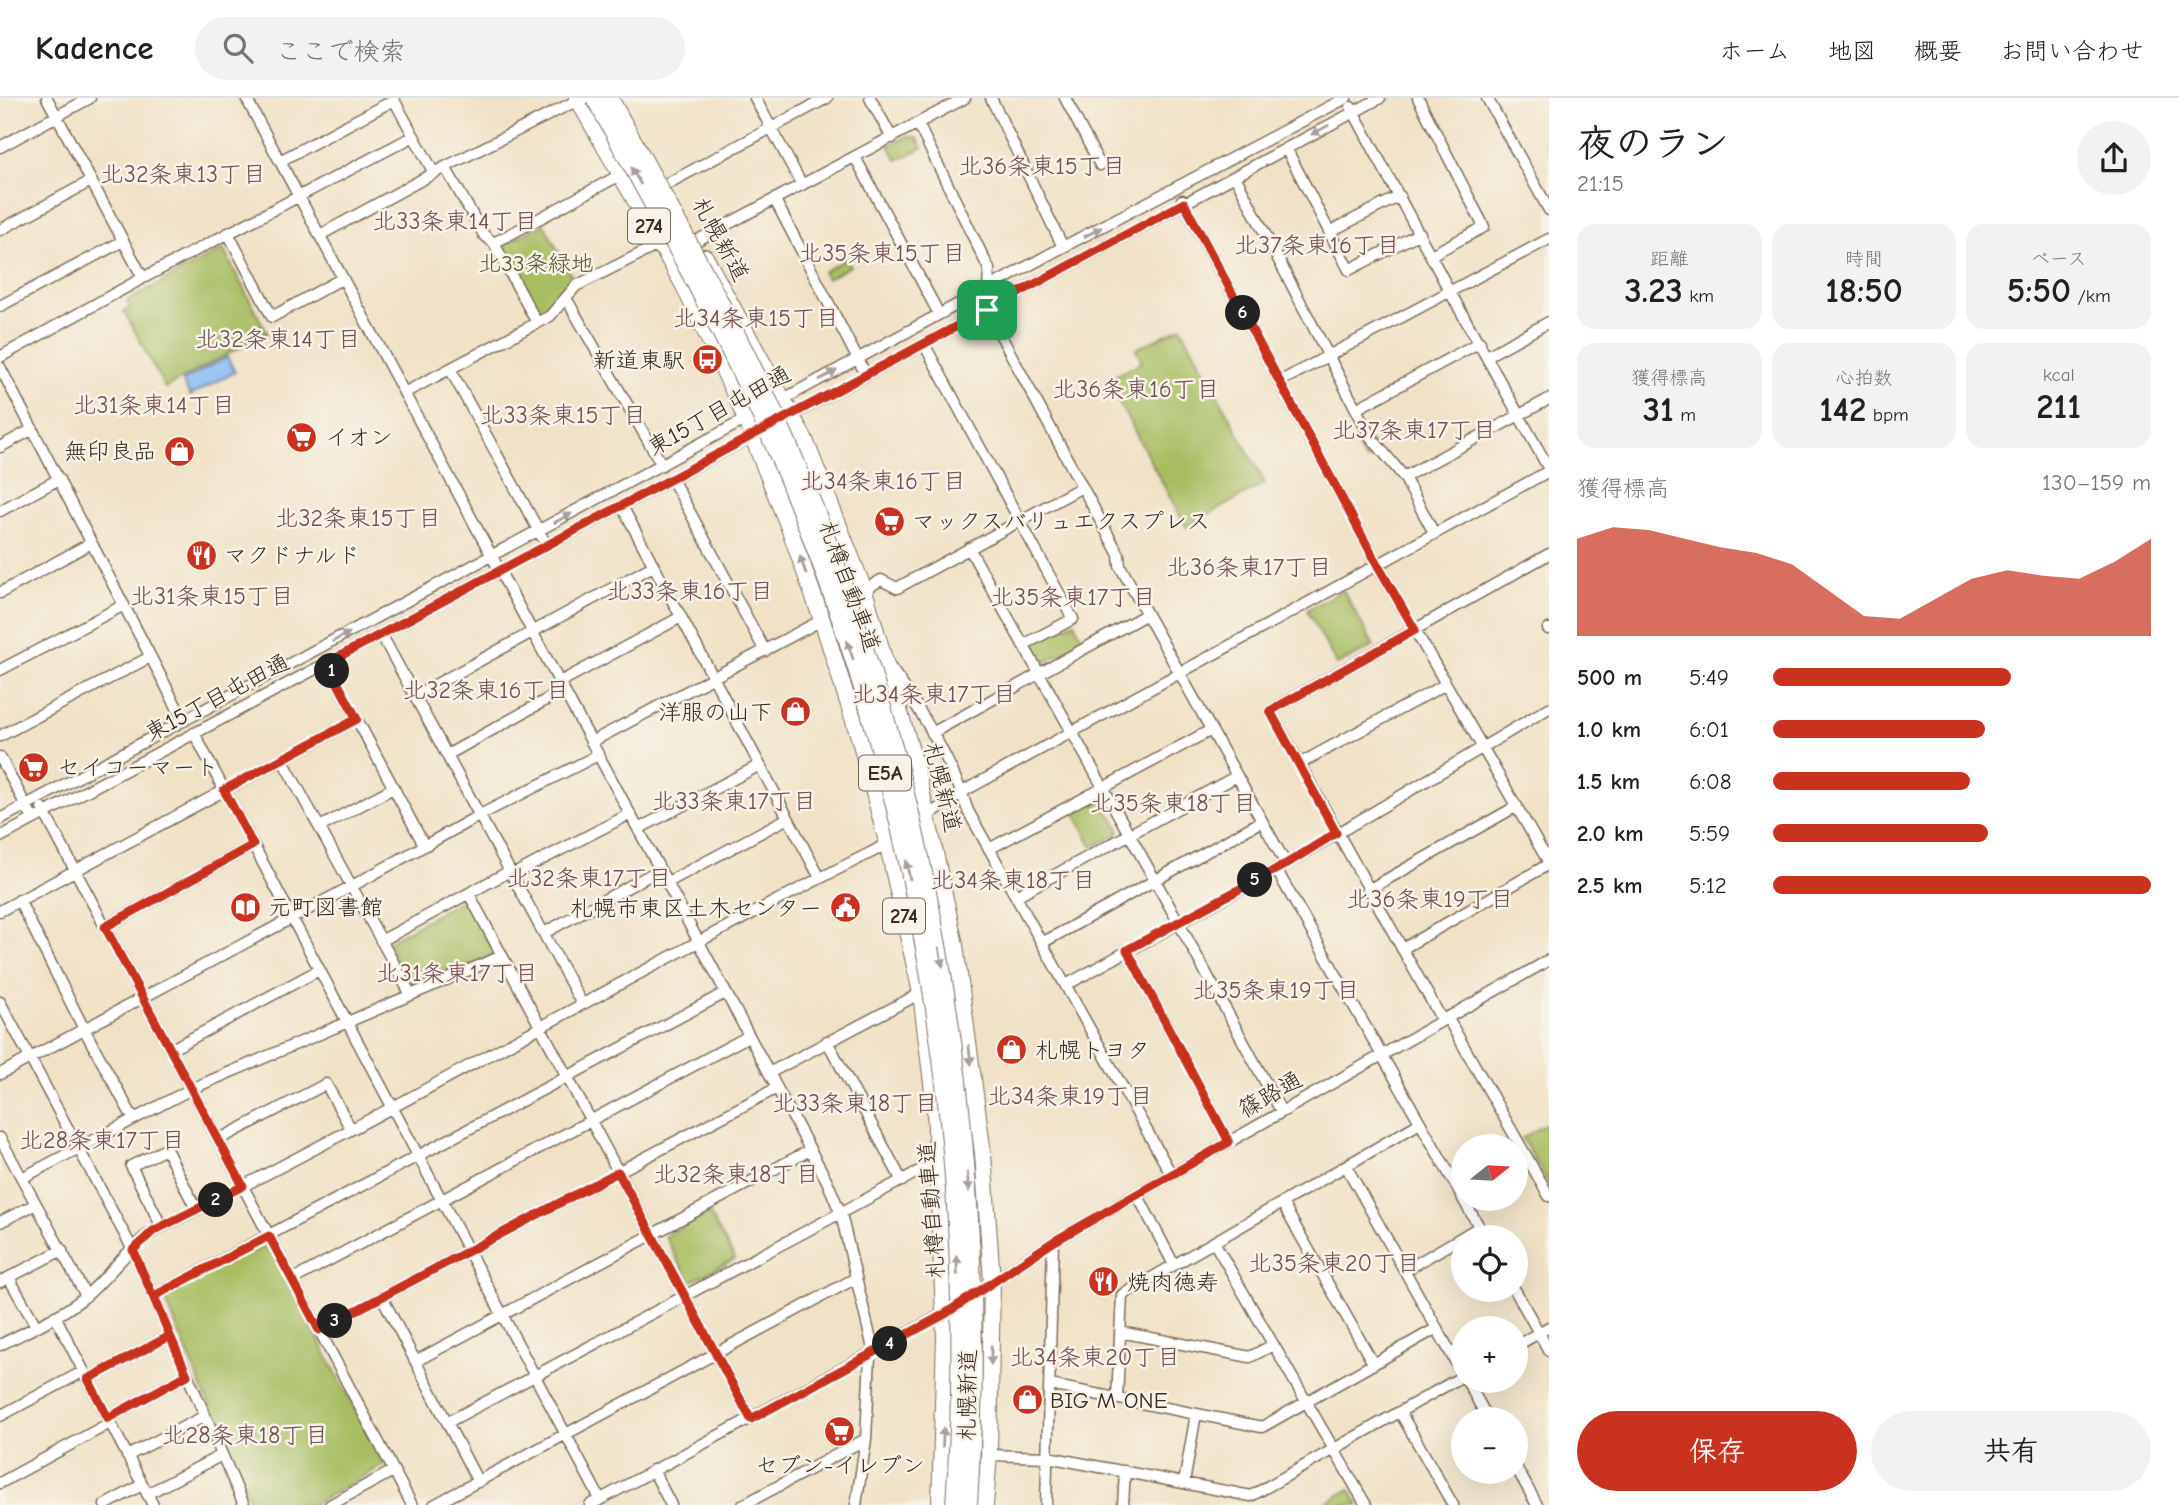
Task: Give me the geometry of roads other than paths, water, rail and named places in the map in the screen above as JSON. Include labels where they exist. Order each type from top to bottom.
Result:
[{"type":"highway","name":"札樽自動車道","points":[[610,98],[718,295],[788,443],[832,552],[872,670],[913,817],[942,964],[962,1104],[972,1234],[975,1363],[969,1505]]},
{"type":"highway","name":"札幌新道","points":[[618,98],[785,399],[805,440],[864,590],[927,816],[955,945],[983,1154],[992,1281],[989,1455],[985,1505]]},
{"type":"highway","name":"札樽自動車道","points":[[583,99],[705,302],[774,449],[818,557],[863,688],[898,821],[927,966],[947,1107],[957,1235],[960,1362],[954,1505]]},
{"type":"highway","name":"札幌新道","points":[[583,99],[620,176],[683,284],[746,419],[822,620],[860,740],[887,842],[921,993],[935,1108],[945,1314],[940,1505]]},
{"type":"street","points":[[47,98],[142,278]]},
{"type":"street","points":[[0,147],[90,98]]},
{"type":"street","points":[[246,98],[777,1088],[841,1214],[872,1355],[866,1439],[856,1505]]},
{"type":"street","points":[[755,98],[802,185]]},
{"type":"street","points":[[665,184],[827,98]]},
{"type":"street","points":[[870,98],[892,138]]},
{"type":"street","points":[[696,241],[965,98]]},
{"type":"street","points":[[992,98],[1063,247]]},
{"type":"street","points":[[1065,98],[1100,165]]},
{"type":"street","points":[[0,1345],[86,1296],[153,1231],[351,1129],[697,941],[876,850],[962,792],[1549,470],[1347,98]]},
{"type":"street","name":"東15丁目屯田通","points":[[0,819],[785,399],[1063,247],[1347,98]]},
{"type":"street","name":"東15丁目屯田通","points":[[0,837],[1380,98]]},
{"type":"street","points":[[1418,98],[1485,227],[1431,256]]},
{"type":"street","points":[[1486,98],[1549,210]]},
{"type":"street","points":[[320,235],[445,167],[583,99]]},
{"type":"street","points":[[280,161],[394,100],[434,173]]},
{"type":"street","points":[[918,124],[989,269],[987,310],[1119,555],[1120,566],[1262,821],[1281,866],[1381,1054],[1451,1177]]},
{"type":"street","points":[[0,357],[142,278],[414,136]]},
{"type":"street","points":[[1286,148],[1349,270],[1420,233]]},
{"type":"street","points":[[855,157],[939,314]]},
{"type":"street","points":[[445,167],[484,235],[494,243],[537,323]]},
{"type":"street","points":[[494,243],[620,176]]},
{"type":"street","points":[[1236,176],[1370,436],[1404,477],[1434,533]]},
{"type":"street","points":[[0,230],[91,181]]},
{"type":"street","points":[[1176,188],[1377,564],[1549,863],[1402,949]]},
{"type":"street","points":[[1329,232],[1400,196]]},
{"type":"street","points":[[775,200],[866,375]]},
{"type":"street","points":[[228,233],[272,317],[342,278]]},
{"type":"street","points":[[1279,382],[1549,239]]},
{"type":"street","points":[[0,306],[123,241]]},
{"type":"street","points":[[404,393],[550,316],[576,286],[660,244]]},
{"type":"street","points":[[566,298],[662,465]]},
{"type":"street","points":[[1487,356],[1549,322]]},
{"type":"street","points":[[1356,409],[1480,342]]},
{"type":"street","points":[[924,344],[1073,619],[1023,645]]},
{"type":"street","points":[[450,369],[547,546]]},
{"type":"street","points":[[1,372],[184,722]]},
{"type":"street","points":[[1404,477],[1549,399]]},
{"type":"street","points":[[0,447],[33,429]]},
{"type":"street","points":[[0,511],[58,479]]},
{"type":"street","points":[[671,479],[765,651]]},
{"type":"street","points":[[864,590],[881,580],[897,588],[1082,487]]},
{"type":"street","points":[[622,506],[820,878]]},
{"type":"street","points":[[0,593],[92,543]]},
{"type":"street","points":[[969,548],[1156,881],[1281,1111]]},
{"type":"street","points":[[1549,554],[1270,711],[1368,890],[1549,1196]]},
{"type":"street","points":[[415,696],[653,566]]},
{"type":"street","points":[[0,670],[124,605]]},
{"type":"street","points":[[932,733],[1147,614]]},
{"type":"street","points":[[447,755],[681,617]]},
{"type":"street","points":[[591,742],[822,620]]},
{"type":"street","points":[[381,634],[582,1004]]},
{"type":"street","points":[[0,736],[150,657]]},
{"type":"street","points":[[884,659],[916,704],[962,792],[968,811],[1171,1174]]},
{"type":"street","points":[[327,663],[424,845]]},
{"type":"street","points":[[1299,764],[1446,684]]},
{"type":"street","points":[[1066,985],[1281,866],[1549,708]]},
{"type":"street","points":[[0,911],[357,719]]},
{"type":"street","points":[[989,849],[1211,730]]},
{"type":"street","points":[[194,733],[566,1435],[595,1502]]},
{"type":"street","points":[[0,1074],[480,815],[598,755]]},
{"type":"street","points":[[0,757],[33,820]]},
{"type":"street","points":[[282,759],[411,995]]},
{"type":"street","points":[[638,829],[760,765]]},
{"type":"street","points":[[1016,896],[1237,776]]},
{"type":"street","points":[[320,827],[393,788]]},
{"type":"street","points":[[37,799],[412,1505]]},
{"type":"street","points":[[1368,890],[1517,806]]},
{"type":"street","points":[[381,941],[630,814]]},
{"type":"street","points":[[666,883],[788,818]]},
{"type":"street","points":[[1042,943],[1262,821]]},
{"type":"street","points":[[105,927],[253,845]]},
{"type":"street","points":[[544,933],[659,870]]},
{"type":"street","points":[[469,894],[751,1419]]},
{"type":"street","points":[[19,900],[84,1029],[133,1118]]},
{"type":"street","points":[[1127,950],[1229,1142]]},
{"type":"street","points":[[22,1178],[191,1088],[502,956]]},
{"type":"street","name":"篠路通","points":[[595,1502],[945,1314],[1053,1242],[1549,960]]},
{"type":"street","points":[[170,1050],[319,970]]},
{"type":"street","points":[[154,1296],[725,993]]},
{"type":"street","points":[[769,1073],[921,993]]},
{"type":"street","points":[[0,1002],[133,1250],[244,1505]]},
{"type":"street","points":[[292,1280],[749,1036]]},
{"type":"street","points":[[827,1041],[902,1181]]},
{"type":"street","points":[[218,1140],[326,1084],[351,1129]]},
{"type":"street","points":[[319,1330],[777,1088]]},
{"type":"street","points":[[1117,1399],[1122,1295],[1420,1123]]},
{"type":"street","points":[[0,1138],[3,1153],[22,1178],[86,1296]]},
{"type":"street","points":[[162,1227],[131,1166],[166,1149],[196,1209]]},
{"type":"street","points":[[416,1361],[810,1150]]},
{"type":"street","points":[[448,1422],[938,1161]]},
{"type":"street","points":[[1346,1166],[1451,1353]]},
{"type":"street","points":[[1137,1194],[1174,1265]]},
{"type":"street","points":[[1282,1203],[1373,1363]]},
{"type":"street","points":[[0,1222],[36,1204]]},
{"type":"street","points":[[1046,1505],[1053,1242]]},
{"type":"street","points":[[1214,1242],[1366,1505]]},
{"type":"street","points":[[1406,1270],[1451,1248]]},
{"type":"street","points":[[36,1326],[4,1280],[62,1250]]},
{"type":"street","points":[[434,1505],[856,1278]]},
{"type":"street","points":[[382,1297],[478,1482]]},
{"type":"street","points":[[1522,1302],[1549,1351]]},
{"type":"street","points":[[55,1316],[147,1495]]},
{"type":"street","points":[[1528,1339],[1549,1327]]},
{"type":"street","points":[[1050,1385],[1262,1427],[1437,1328]]},
{"type":"street","points":[[1120,1332],[1250,1357],[1273,1345]]},
{"type":"street","points":[[0,1416],[170,1336]]},
{"type":"street","points":[[0,1483],[187,1375]]},
{"type":"street","points":[[989,1455],[1048,1457],[1184,1483],[1251,1501],[1451,1382]]},
{"type":"street","points":[[1400,1412],[1452,1505]]},
{"type":"street","points":[[1184,1483],[1196,1414]]},
{"type":"street","points":[[127,1456],[205,1416]]},
{"type":"street","points":[[743,1505],[866,1439]]},
{"type":"street","points":[[105,1505],[147,1495],[222,1455]]},
{"type":"street","points":[[653,1470],[671,1505]]},
{"type":"street","points":[[330,1505],[393,1471]]},
{"type":"street","points":[[1123,1505],[1125,1471]]},
{"type":"street","points":[[1525,1484],[1537,1505]]},
{"type":"water","points":[[227,357],[235,372],[190,396],[182,381]]},
{"type":"place","name":"新道東駅","points":[[708,360]]},
{"type":"place","name":"イオン","points":[[302,437]]},
{"type":"place","name":"無印良品","points":[[179,451]]},
{"type":"place","name":"マックスバリュエクスプレス","points":[[889,521]]},
{"type":"place","name":"マクドナルド","points":[[201,555]]},
{"type":"place","name":"洋服の山下","points":[[796,712]]},
{"type":"place","name":"セイコーマート","points":[[34,767]]},
{"type":"place","name":"元町図書館","points":[[245,907]]},
{"type":"place","name":"札幌市東区土木センター","points":[[845,908]]},
{"type":"place","name":"札幌トヨタ","points":[[1012,1050]]},
{"type":"place","name":"焼肉徳寿","points":[[1104,1282]]},
{"type":"place","name":"BIG M ONE","points":[[1027,1400]]},
{"type":"place","name":"セブン-イレブン","points":[[840,1431]]},
{"type":"district","name":"北36条東15丁目","points":[[1042,166]]},
{"type":"district","name":"北32条東13丁目","points":[[183,174]]},
{"type":"district","name":"北33条東14丁目","points":[[455,221]]},
{"type":"district","name":"北37条東16丁目","points":[[1317,245]]},
{"type":"district","name":"北35条東15丁目","points":[[882,253]]},
{"type":"district","name":"北34条東15丁目","points":[[756,318]]},
{"type":"district","name":"北32条東14丁目","points":[[278,339]]},
{"type":"district","name":"北36条東16丁目","points":[[1136,389]]},
{"type":"district","name":"北31条東14丁目","points":[[154,405]]},
{"type":"district","name":"北33条東15丁目","points":[[563,415]]},
{"type":"district","name":"北37条東17丁目","points":[[1414,430]]},
{"type":"district","name":"北34条東16丁目","points":[[883,481]]},
{"type":"district","name":"北32条東15丁目","points":[[358,518]]},
{"type":"district","name":"北36条東17丁目","points":[[1249,567]]},
{"type":"district","name":"北33条東16丁目","points":[[690,591]]},
{"type":"district","name":"北31条東15丁目","points":[[212,596]]},
{"type":"district","name":"北35条東17丁目","points":[[1073,597]]},
{"type":"district","name":"北32条東16丁目","points":[[486,690]]},
{"type":"district","name":"北34条東17丁目","points":[[934,694]]},
{"type":"district","name":"北33条東17丁目","points":[[734,801]]},
{"type":"district","name":"北35条東18丁目","points":[[1173,803]]},
{"type":"district","name":"北32条東17丁目","points":[[589,878]]},
{"type":"district","name":"北34条東18丁目","points":[[1013,880]]},
{"type":"district","name":"北36条東19丁目","points":[[1430,899]]},
{"type":"district","name":"北31条東17丁目","points":[[457,973]]},
{"type":"district","name":"北35条東19丁目","points":[[1276,990]]},
{"type":"district","name":"北34条東19丁目","points":[[1070,1096]]},
{"type":"district","name":"北33条東18丁目","points":[[855,1103]]},
{"type":"district","name":"北28条東17丁目","points":[[102,1140]]},
{"type":"district","name":"北32条東18丁目","points":[[736,1174]]},
{"type":"district","name":"北35条東20丁目","points":[[1334,1263]]},
{"type":"district","name":"北34条東20丁目","points":[[1095,1357]]},
{"type":"district","name":"北28条東18丁目","points":[[245,1435]]},
{"type":"park label","name":"北33条緑地","points":[[536,263]]}]
